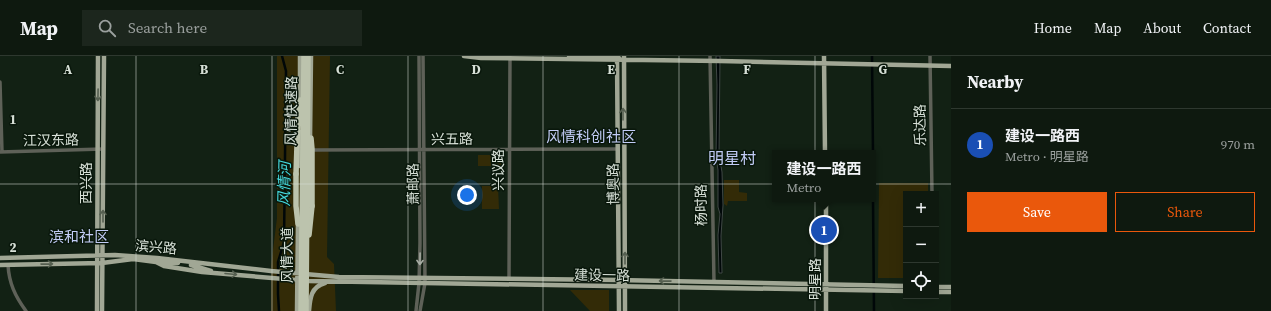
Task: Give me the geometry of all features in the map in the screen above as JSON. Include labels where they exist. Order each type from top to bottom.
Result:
[{"type":"highway","name":"风情快速路","points":[[301,311],[304,56]]},
{"type":"highway","name":"风情快速路","points":[[307,311],[308,115],[310,56]]},
{"type":"highway","points":[[298,224],[296,206],[296,174],[298,116],[303,80]]},
{"type":"highway","points":[[308,115],[312,149],[312,206],[309,235]]},
{"type":"main road","name":"西兴路","points":[[98,56],[97,256],[100,263],[102,311]]},
{"type":"main road","name":"西兴路","points":[[97,311],[100,263],[103,256],[104,56]]},
{"type":"main road","name":"风情大道","points":[[298,311],[300,56]]},
{"type":"main road","name":"风情大道","points":[[307,311],[310,56]]},
{"type":"main road","points":[[464,56],[480,58],[712,59],[720,61],[951,66]]},
{"type":"main road","points":[[569,56],[617,58]]},
{"type":"main road","points":[[824,56],[825,150]]},
{"type":"main road","name":"博奥路","points":[[617,58],[619,311]]},
{"type":"main road","name":"博奥路","points":[[624,58],[625,311]]},
{"type":"main road","name":"明星路","points":[[826,202],[826,311]]},
{"type":"main road","name":"滨兴路","points":[[0,258],[97,256],[157,258],[308,274]]},
{"type":"main road","name":"滨兴路","points":[[0,265],[100,263],[133,259],[156,262],[164,266],[213,273],[298,280]]},
{"type":"main road","name":"建设一路","points":[[308,274],[339,277],[420,280]]},
{"type":"main road","name":"建设一路","points":[[298,280],[618,283],[714,282],[827,287]]},
{"type":"main road","points":[[307,311],[310,297],[315,288],[320,284],[339,281]]},
{"type":"main road","name":"建设一路","points":[[625,283],[869,288],[903,286]]},
{"type":"main road","points":[[939,287],[951,287]]},
{"type":"main road","name":"建设一路","points":[[878,288],[903,291]]},
{"type":"main road","points":[[939,292],[951,292]]},
{"type":"street","points":[[416,311],[420,280],[422,150],[419,56]]},
{"type":"street","name":"萧邮路","points":[[420,311],[425,280],[422,150],[423,56]]},
{"type":"street","name":"乐达路","points":[[930,56],[932,191]]},
{"type":"street","name":"兴议路","points":[[509,282],[510,57]]},
{"type":"street","name":"杨时路","points":[[712,59],[714,282]]},
{"type":"street","points":[[0,82],[1,152]]},
{"type":"street","name":"江汉东路","points":[[1,152],[103,149]]},
{"type":"street","name":"兴五路","points":[[310,150],[617,149]]},
{"type":"street","points":[[8,265],[10,283],[13,291],[26,311]]},
{"type":"shaded area","points":[[277,56],[330,56],[327,257],[334,264],[336,311],[271,311],[271,266],[277,218]]},
{"type":"shaded area","points":[[716,56],[720,56],[719,155],[722,172],[723,205],[721,236],[722,273],[719,273],[718,235],[720,214],[718,207],[718,170],[716,157]]},
{"type":"shaded area","points":[[478,155],[503,155],[503,166],[478,166]]},
{"type":"shaded area","points":[[724,180],[739,180],[739,192],[747,193],[747,201],[728,201],[727,206],[724,204]]},
{"type":"shaded area","points":[[879,183],[928,183],[928,191],[903,191],[903,278],[878,278]]},
{"type":"shaded area","points":[[482,186],[498,186],[499,209],[482,209]]},
{"type":"shaded area","points":[[570,290],[609,290],[609,311],[590,311]]},
{"type":"waterway","name":"风情河","points":[[279,311],[278,262],[284,242],[286,71],[282,56]]},
{"type":"waterway","points":[[872,56],[873,150]]},
{"type":"waterway","points":[[873,202],[874,311]]},
{"type":"place","name":"建设一路西","points":[[824,230]]},
{"type":"district","name":"风情科创社区","points":[[591,136]]},
{"type":"district","name":"明星村","points":[[732,158]]},
{"type":"district","name":"滨和社区","points":[[79,236]]}]
